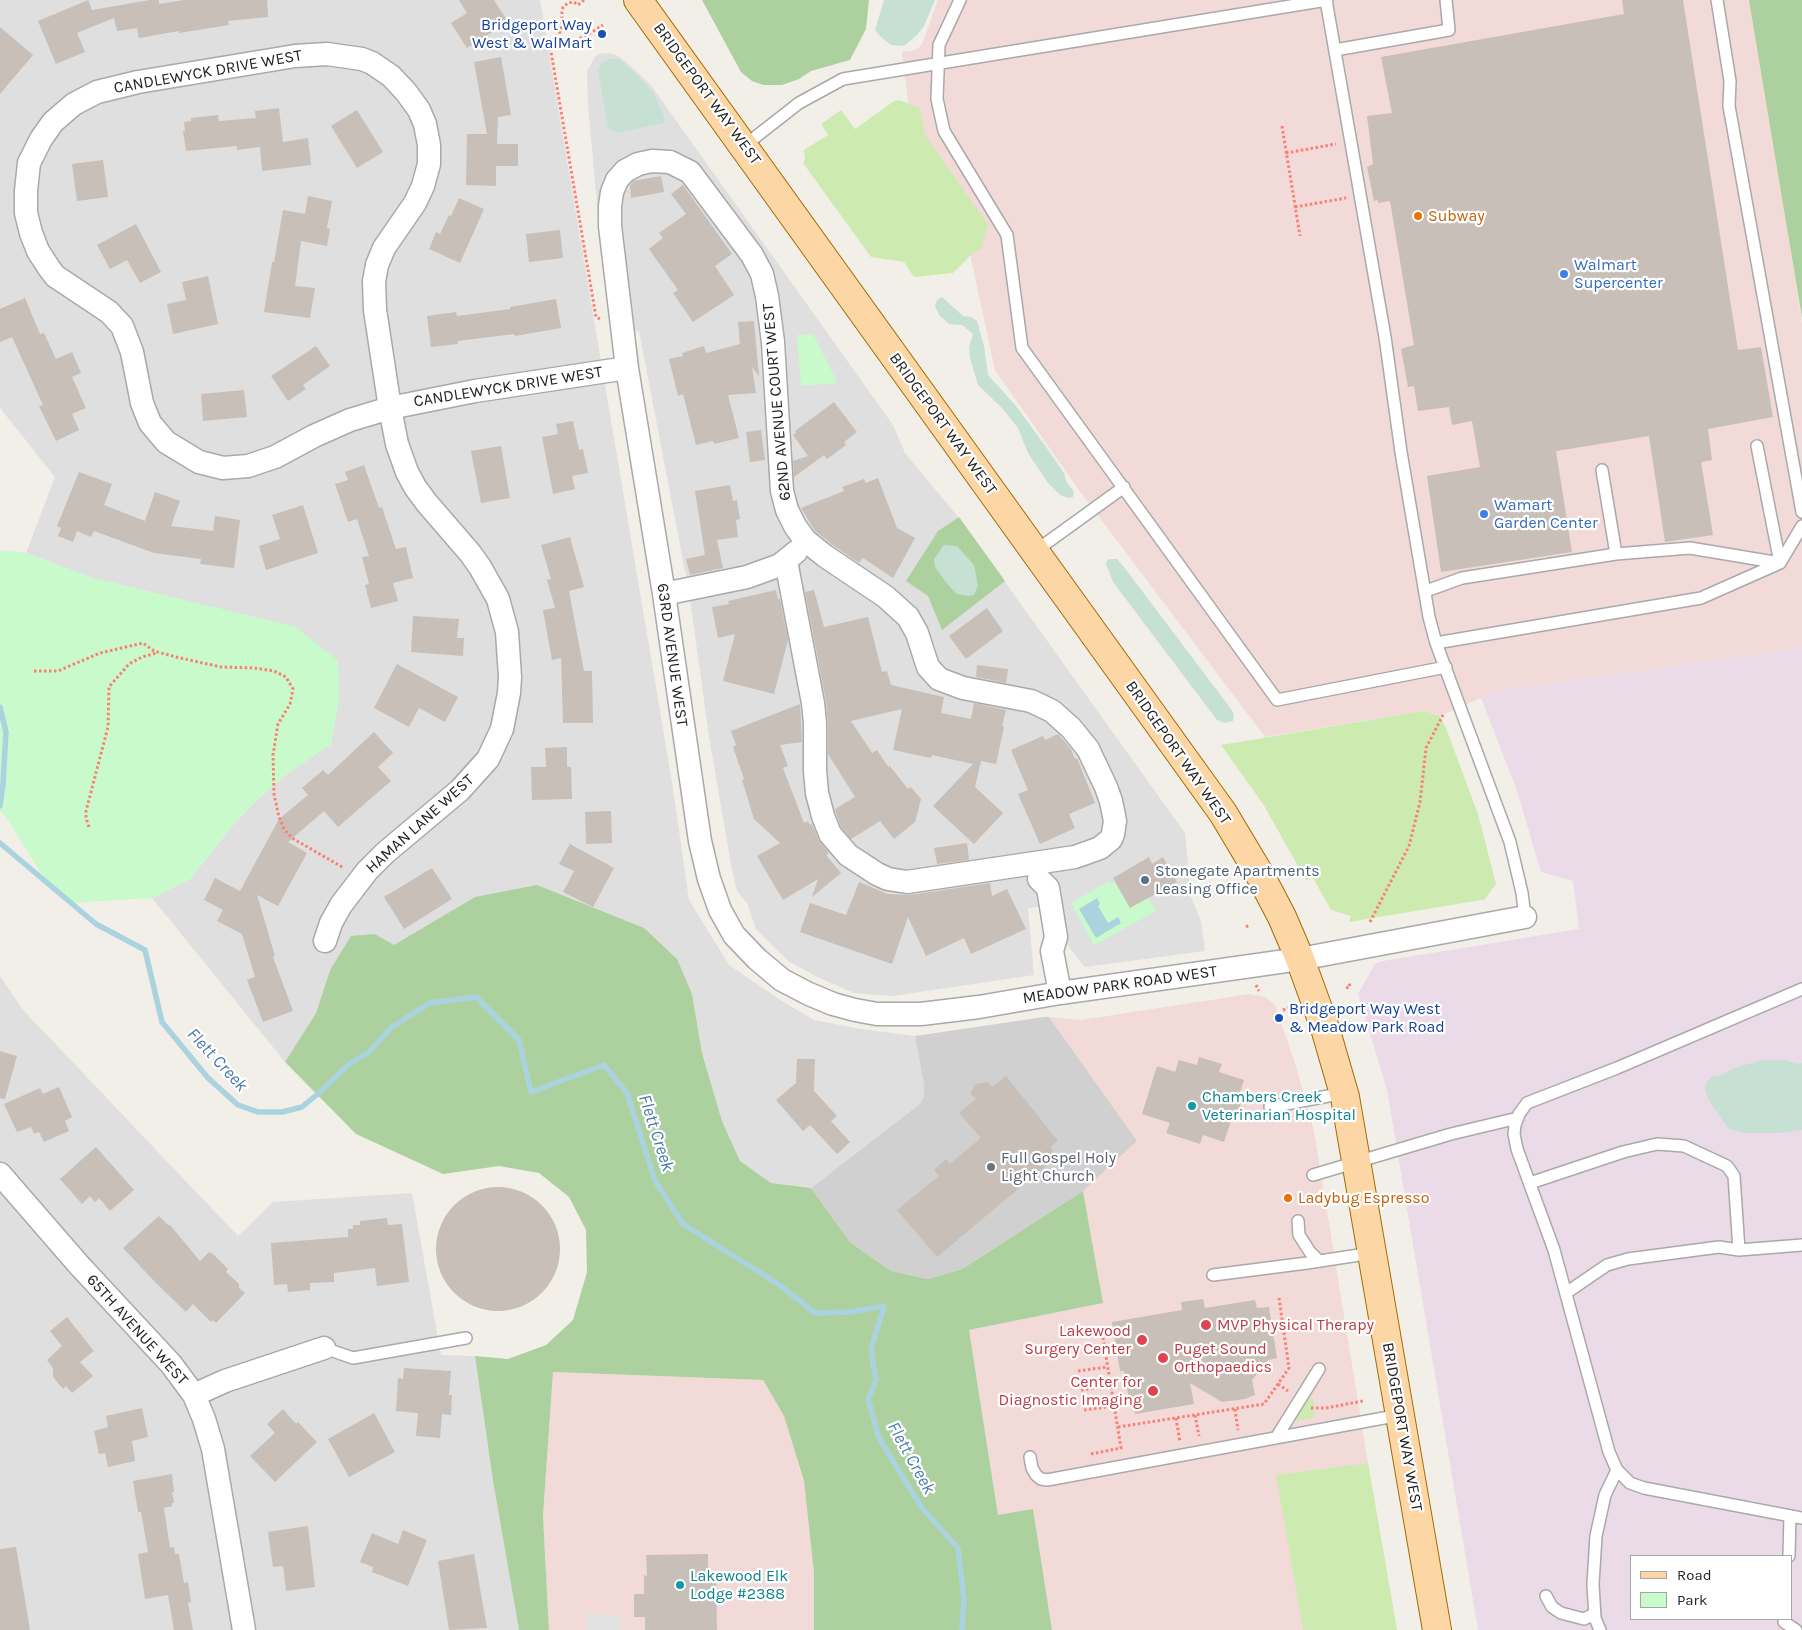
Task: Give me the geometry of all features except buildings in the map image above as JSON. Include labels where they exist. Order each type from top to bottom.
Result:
[{"type":"main road","name":"BRIDGEPORT WAY WEST","points":[[638,0],[1236,834],[1278,908],[1300,959],[1325,1028],[1344,1093],[1437,1630]]},
{"type":"street","name":"CANDLEWYCK DRIVE WEST","points":[[390,408],[375,310],[374,281],[377,265],[384,248],[409,213],[419,195],[427,173],[430,156],[426,130],[418,110],[406,92],[391,76],[372,63],[352,56],[327,54],[295,56],[119,86],[84,98],[66,110],[53,122],[36,148],[27,173],[26,213],[30,233],[42,259],[56,276],[109,312],[122,326],[132,352],[146,414],[155,431],[166,442],[188,457],[210,466],[234,468],[248,466],[275,457],[334,427],[390,408],[475,390],[626,368]]},
{"type":"street","name":"63RD AVENUE WEST","points":[[652,161],[638,164],[625,171],[617,180],[611,200],[610,226],[626,368],[664,594],[700,841],[709,879],[720,910],[734,935]]},
{"type":"street","name":"62ND AVENUE COURT WEST","points":[[652,161],[675,163],[695,177],[752,255],[762,274],[773,342],[779,465],[782,491],[790,517],[806,540],[825,556],[871,586],[901,609],[913,624],[928,667],[938,679],[963,688],[1031,701],[1052,711],[1071,728],[1091,754],[1111,801],[1115,821],[1114,834],[1106,844],[1084,855],[1037,871],[901,881],[883,877],[848,855],[835,841],[825,821],[817,793],[813,703],[786,561]]},
{"type":"street","name":"HAMAN LANE WEST","points":[[324,941],[341,905],[362,878],[385,853],[460,790],[484,763],[498,740],[502,729],[510,685],[507,632],[498,599],[470,553],[415,487],[407,472],[397,444],[390,408]]},
{"type":"street","points":[[664,594],[747,577],[786,561],[806,540]]},
{"type":"street","points":[[1037,871],[1048,888],[1056,937],[1052,951],[1060,994]]},
{"type":"street","name":"MEADOW PARK ROAD WEST","points":[[734,935],[757,959],[782,980],[809,994],[833,1004],[855,1010],[897,1015],[979,1007],[1300,959],[1525,917]]},
{"type":"street","name":"65TH AVENUE WEST","points":[[0,1174],[79,1265],[171,1364],[194,1395],[213,1448],[244,1630]]},
{"type":"street","points":[[194,1395],[225,1381],[324,1348]]},
{"type":"lane","points":[[960,0],[938,45],[937,99],[944,131],[1007,235],[1022,348],[1277,700],[1446,667]]},
{"type":"lane","points":[[744,146],[799,103],[843,79],[1326,0],[1385,337],[1401,452],[1429,617],[1436,642],[1510,842],[1522,893],[1525,917]]},
{"type":"lane","points":[[1335,50],[1449,30],[1446,0]]},
{"type":"lane","points":[[1717,0],[1730,81],[1729,106],[1802,512]]},
{"type":"lane","points":[[1757,446],[1780,563]]},
{"type":"lane","points":[[1602,470],[1616,554]]},
{"type":"lane","points":[[1034,552],[1124,487]]},
{"type":"lane","points":[[1436,642],[1701,598],[1780,563],[1802,526]]},
{"type":"lane","points":[[1426,591],[1462,578],[1616,554],[1690,548],[1780,563]]},
{"type":"lane","points":[[1789,1555],[1796,1517],[1644,1488],[1630,1483],[1617,1470],[1609,1452],[1554,1250],[1517,1149],[1514,1134],[1518,1118],[1527,1103],[1802,990]]},
{"type":"lane","points":[[1270,1107],[1344,1093]]},
{"type":"lane","points":[[1313,1175],[1451,1134],[1518,1118]]},
{"type":"lane","points":[[1530,1183],[1623,1152],[1657,1144],[1684,1146],[1727,1166],[1734,1176],[1739,1250]]},
{"type":"lane","points":[[1298,1221],[1300,1235],[1310,1252],[1319,1262]]},
{"type":"lane","points":[[1566,1293],[1607,1265],[1628,1259],[1719,1247],[1739,1250],[1802,1245]]},
{"type":"lane","points":[[1213,1275],[1319,1262],[1372,1253]]},
{"type":"lane","points":[[324,1348],[353,1358],[466,1338]]},
{"type":"lane","points":[[1276,1438],[1319,1369]]},
{"type":"lane","points":[[1030,1457],[1036,1476],[1048,1480],[1400,1415]]},
{"type":"lane","points":[[1600,1630],[1594,1614],[1593,1584],[1596,1536],[1605,1496],[1617,1470]]},
{"type":"lane","points":[[1546,1596],[1552,1607],[1560,1614],[1584,1619],[1594,1614]]},
{"type":"lane","points":[[1783,1624],[1796,1630]]},
{"type":"path","points":[[584,0],[578,5],[574,2],[563,7],[562,26],[550,46],[596,317],[608,321],[621,320]]},
{"type":"path","points":[[556,37],[574,41],[590,34],[603,25]]},
{"type":"path","points":[[1282,126],[1300,236]]},
{"type":"path","points":[[1286,153],[1336,144]]},
{"type":"path","points":[[1295,207],[1346,198]]},
{"type":"path","points":[[34,671],[58,671],[100,654],[143,644],[154,651],[221,666],[274,671],[286,677],[293,689],[290,704],[278,724],[273,755],[274,794],[279,817],[284,829],[292,838],[362,878]]},
{"type":"path","points":[[89,827],[86,811],[108,726],[109,687],[129,664],[142,657],[159,652]]},
{"type":"path","points":[[1370,922],[1409,846],[1420,802],[1426,748],[1443,715]]},
{"type":"path","points":[[1346,988],[1350,987],[1348,983]]},
{"type":"path","points":[[1282,1010],[1288,1008]]},
{"type":"path","points":[[1118,1427],[1264,1404],[1289,1368],[1279,1298]]},
{"type":"path","points":[[1091,1454],[1121,1448],[1102,1338]]},
{"type":"path","points":[[1078,1371],[1107,1367]]},
{"type":"path","points":[[1081,1390],[1110,1386]]},
{"type":"path","points":[[1084,1410],[1114,1406]]},
{"type":"path","points":[[1235,1408],[1241,1445]]},
{"type":"path","points":[[1196,1415],[1202,1452]]},
{"type":"path","points":[[1176,1418],[1182,1456]]},
{"type":"shaded area","points":[[0,0],[540,0],[672,782],[689,900],[729,965],[782,1001],[814,1020],[861,1029],[915,1036],[924,1085],[924,1096],[921,1103],[811,1188],[771,1183],[740,1161],[722,1121],[702,1053],[692,994],[475,897],[394,946],[375,934],[330,970],[316,1013],[285,1062],[152,898],[190,879],[234,824],[255,802],[288,773],[331,744],[90,577],[26,553],[55,477],[0,408]]},
{"type":"shaded area","points":[[938,0],[1752,0],[1802,324],[1802,648],[1485,693],[1481,698],[1440,716],[1424,711],[1265,737],[1081,493],[995,370],[958,198],[913,144],[902,52],[916,50],[922,44]]},
{"type":"shaded area","points":[[608,53],[624,60],[650,84],[893,425],[905,453],[959,518],[1185,833],[1191,897],[1201,921],[1205,951],[1085,967],[1066,943],[1059,904],[1028,908],[1034,975],[893,996],[854,993],[817,977],[788,961],[756,929],[747,903],[737,891],[732,870],[709,737],[690,599],[693,598],[685,571],[639,331],[627,332],[606,279],[602,256],[588,106],[587,71],[595,57],[599,54]]},
{"type":"shaded area","points":[[1802,648],[1802,1630],[1478,1630],[1387,1090],[1358,994],[1375,964],[1383,961],[1579,929],[1573,881],[1541,872],[1517,791],[1481,698],[1484,693]]},
{"type":"shaded area","points":[[0,976],[23,1010],[238,1236],[273,1202],[412,1193],[441,1355],[475,1356],[493,1481],[519,1630],[0,1630]]},
{"type":"shaded area","points":[[1250,994],[1265,997],[1275,1005],[1295,1063],[1314,1131],[1397,1630],[1052,1630],[1033,1510],[998,1516],[969,1330],[1103,1303],[1083,1191],[1137,1141],[1049,1017],[1081,1020]]},
{"type":"shaded area","points":[[1049,1017],[1137,1141],[1083,1191],[962,1269],[928,1279],[891,1271],[850,1242],[811,1188],[921,1103],[924,1096],[924,1085],[915,1036]]},
{"type":"shaded area","points":[[553,1372],[763,1380],[784,1416],[804,1481],[814,1573],[814,1630],[549,1630],[543,1516]]},
{"type":"shaded area","points":[[585,1613],[620,1616],[622,1630],[588,1630]]},
{"type":"green space","points":[[702,0],[869,0],[866,29],[850,60],[811,71],[799,79],[782,85],[763,85],[752,81],[741,72]]},
{"type":"green space","points":[[884,0],[935,0],[924,26],[904,46],[891,45],[875,30]]},
{"type":"green space","points":[[1749,0],[1802,0],[1802,318]]},
{"type":"green space","points":[[608,59],[619,59],[641,79],[653,93],[664,116],[664,123],[617,133],[608,128],[598,70],[601,63]]},
{"type":"green space","points":[[899,100],[920,108],[925,135],[989,226],[986,229],[982,248],[973,253],[953,273],[914,277],[904,262],[871,257],[803,163],[805,160],[804,150],[828,135],[821,124],[841,110],[855,129],[894,101]]},
{"type":"green space","points":[[942,297],[963,316],[971,317],[977,321],[984,346],[988,375],[1016,406],[1044,444],[1064,473],[1066,481],[1074,492],[1073,497],[1068,498],[1060,495],[1048,483],[1028,453],[1018,428],[1002,408],[978,385],[970,358],[969,347],[973,334],[962,325],[949,324],[939,315],[935,306],[937,300]]},
{"type":"green space","points":[[813,334],[836,380],[836,384],[801,385],[797,335]]},
{"type":"green space","points":[[959,517],[1005,581],[942,630],[928,596],[906,581],[938,531]]},
{"type":"green space","points":[[944,545],[957,546],[974,565],[978,586],[974,595],[957,594],[935,567],[934,559]]},
{"type":"green space","points":[[0,550],[26,553],[90,577],[296,627],[338,661],[339,700],[331,744],[288,773],[255,802],[234,824],[190,879],[152,898],[69,903],[41,873],[8,820],[0,811]]},
{"type":"green space","points":[[1117,559],[1124,567],[1228,705],[1233,712],[1233,721],[1225,723],[1217,720],[1113,582],[1106,564],[1107,560]]},
{"type":"green space","points":[[1424,711],[1440,716],[1446,728],[1478,814],[1496,884],[1484,900],[1349,922],[1351,916],[1331,910],[1313,878],[1306,880],[1263,804],[1221,745]]},
{"type":"green space","points":[[1109,881],[1111,884],[1115,882],[1130,908],[1148,898],[1156,911],[1094,945],[1071,903]]},
{"type":"green space","points":[[537,885],[644,928],[677,959],[692,994],[702,1053],[722,1121],[740,1161],[771,1183],[811,1188],[850,1242],[891,1271],[928,1279],[962,1269],[1083,1191],[1103,1303],[969,1330],[998,1515],[1033,1509],[1052,1630],[814,1630],[814,1573],[804,1481],[784,1416],[763,1380],[553,1372],[543,1516],[549,1630],[519,1630],[493,1481],[475,1356],[508,1359],[546,1345],[573,1320],[587,1272],[586,1230],[569,1197],[539,1173],[499,1166],[443,1174],[356,1134],[285,1062],[316,1013],[330,970],[351,936],[375,934],[394,945],[475,897]]},
{"type":"green space","points":[[1762,1060],[1786,1060],[1797,1064],[1802,1063],[1802,1130],[1778,1133],[1745,1133],[1729,1129],[1710,1102],[1705,1090],[1707,1082],[1712,1076],[1722,1075],[1734,1068]]},
{"type":"green space","points":[[1309,1397],[1313,1399],[1315,1417],[1297,1421],[1295,1416]]},
{"type":"green space","points":[[1368,1463],[1397,1630],[1303,1630],[1276,1475]]},
{"type":"water","points":[[1097,898],[1100,904],[1098,906],[1108,923],[1118,917],[1121,923],[1096,938],[1079,909]]},
{"type":"waterway","name":"Flett Creek","points":[[0,707],[6,732],[0,806]]},
{"type":"waterway","name":"Flett Creek","points":[[0,843],[96,924],[145,950],[162,1022],[208,1078],[238,1105],[258,1112],[282,1112],[302,1107],[349,1064],[369,1052],[392,1027],[430,1003],[476,997],[519,1040],[531,1092],[604,1065],[627,1093],[655,1181],[683,1224],[778,1284],[815,1313],[850,1312],[884,1306],[871,1349],[876,1380],[868,1399],[879,1438],[922,1508],[958,1548],[964,1599],[962,1630]]},
{"type":"place","name":"Bridgeport Way West & WalMart","points":[[602,34]]},
{"type":"place","name":"Subway","points":[[1418,216]]},
{"type":"place","name":"Walmart Supercenter","points":[[1564,274]]},
{"type":"place","name":"Wamart Garden Center","points":[[1484,514]]},
{"type":"place","name":"Stonegate Apartments Leasing Office","points":[[1145,880]]},
{"type":"place","name":"Bridgeport Way West & Meadow Park Road","points":[[1279,1018]]},
{"type":"place","name":"Chambers Creek Veterinarian Hospital","points":[[1192,1106]]},
{"type":"place","name":"Full Gospel Holy Light Church","points":[[991,1167]]},
{"type":"place","name":"Ladybug Espresso","points":[[1288,1198]]},
{"type":"place","name":"MVP Physical Therapy","points":[[1206,1325]]},
{"type":"place","name":"Lakewood Surgery Center","points":[[1142,1340]]},
{"type":"place","name":"Puget Sound Orthopaedics","points":[[1163,1358]]},
{"type":"place","name":"Center for Diagnostic Imaging","points":[[1153,1391]]},
{"type":"place","name":"Lakewood Elk Lodge #2388","points":[[680,1585]]}]
